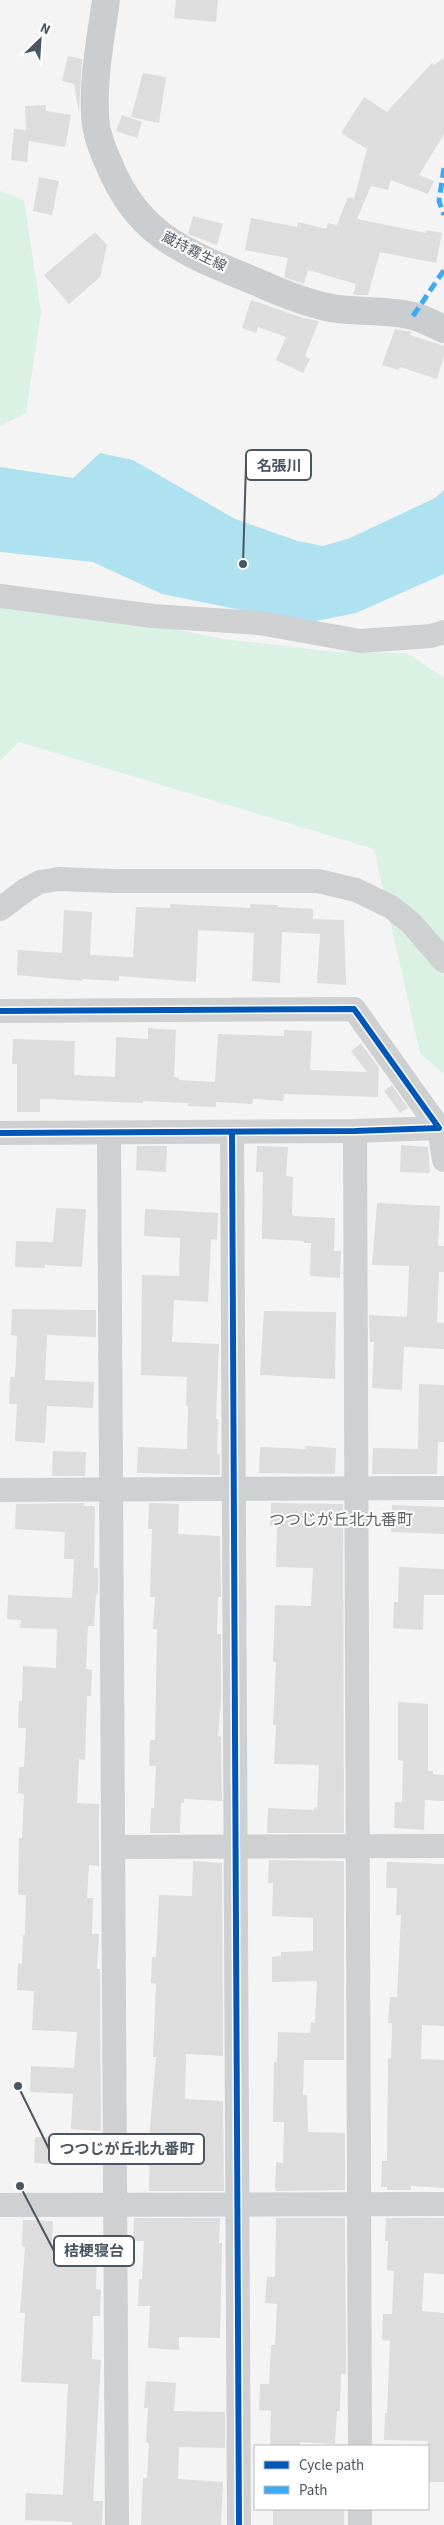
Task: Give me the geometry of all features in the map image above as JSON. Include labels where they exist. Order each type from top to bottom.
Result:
[{"type":"main road","name":"蔵持霧生線","points":[[106,0],[96,76],[95,114],[101,146],[126,199],[151,229],[176,246],[284,294],[325,307],[412,316],[444,329]]},
{"type":"street","points":[[0,596],[153,616],[259,623],[360,641],[432,636],[444,632]]},
{"type":"street","points":[[0,910],[26,889],[40,882],[59,879],[113,881],[318,881],[356,890],[391,907],[411,923],[444,961]]},
{"type":"street","points":[[0,1011],[354,1009],[439,1128],[444,1160]]},
{"type":"street","points":[[0,1133],[355,1131],[439,1128]]},
{"type":"street","points":[[355,1131],[360,2445]]},
{"type":"street","points":[[232,1132],[239,2525]]},
{"type":"street","points":[[109,1133],[117,2525]]},
{"type":"street","points":[[0,1490],[112,1491],[444,1488]]},
{"type":"street","points":[[114,1847],[444,1846]]},
{"type":"street","points":[[0,2206],[444,2204]]},
{"type":"street","points":[[360,2510],[360,2525]]},
{"type":"green space","points":[[0,191],[24,200],[41,312],[26,413],[0,426]]},
{"type":"green space","points":[[0,590],[102,614],[223,639],[336,652],[407,653],[444,678],[444,1074],[420,1053],[374,849],[19,742],[0,761]]},
{"type":"water","points":[[100,453],[133,460],[235,519],[298,541],[323,546],[350,538],[435,498],[444,490],[444,574],[356,613],[306,623],[162,594],[93,562],[0,552],[0,467],[73,478]]},
{"type":"building","points":[[176,0],[218,0],[216,22],[174,18]]},
{"type":"building","points":[[68,56],[82,59],[79,113],[74,84],[62,81]]},
{"type":"building","points":[[444,58],[444,134],[419,175],[434,181],[428,194],[391,180],[388,190],[371,186],[357,219],[426,233],[427,230],[442,233],[436,263],[380,252],[368,295],[358,295],[353,294],[356,284],[308,270],[304,284],[284,277],[288,258],[245,250],[251,218],[297,227],[298,222],[326,229],[328,223],[337,225],[348,197],[354,199],[367,149],[341,133],[364,97],[387,112],[432,63],[434,65]]},
{"type":"building","points":[[143,73],[166,77],[159,123],[131,117]]},
{"type":"building","points":[[46,105],[46,111],[71,115],[65,147],[29,141],[27,162],[11,160],[14,129],[26,130],[25,106]]},
{"type":"building","points":[[122,115],[142,122],[137,138],[116,131]]},
{"type":"building","points":[[39,177],[59,181],[52,215],[33,211]]},
{"type":"building","points":[[193,216],[223,224],[217,245],[188,234]]},
{"type":"building","points":[[95,232],[107,245],[100,277],[69,304],[44,275]]},
{"type":"building","points":[[251,300],[303,318],[319,321],[305,356],[310,359],[303,373],[276,360],[286,337],[258,327],[256,333],[242,328]]},
{"type":"building","points":[[395,329],[412,332],[410,335],[444,346],[444,356],[437,379],[400,367],[398,370],[382,365]]},
{"type":"building","points":[[170,904],[250,908],[250,904],[278,905],[278,907],[313,909],[313,919],[344,920],[346,985],[317,983],[320,934],[282,932],[280,983],[252,981],[254,933],[198,930],[196,982],[119,976],[119,981],[82,979],[82,981],[17,975],[18,950],[62,953],[64,910],[92,912],[90,955],[133,957],[136,907],[170,908]]},
{"type":"building","points":[[148,1028],[176,1030],[174,1077],[179,1078],[179,1080],[215,1082],[218,1034],[284,1036],[284,1030],[312,1031],[310,1070],[367,1072],[351,1051],[361,1043],[379,1068],[378,1097],[284,1094],[283,1101],[253,1099],[252,1104],[216,1102],[216,1107],[188,1106],[188,1103],[40,1099],[40,1112],[17,1112],[17,1064],[12,1064],[13,1039],[75,1041],[74,1075],[115,1077],[116,1037],[148,1039]]},
{"type":"building","points":[[392,1085],[408,1108],[400,1113],[384,1091]]},
{"type":"building","points":[[401,1145],[428,1147],[430,1173],[400,1172]]},
{"type":"building","points":[[137,1146],[167,1146],[166,1172],[136,1170]]},
{"type":"building","points":[[257,1146],[288,1147],[286,1176],[293,1177],[292,1214],[294,1216],[335,1218],[334,1251],[341,1251],[340,1278],[310,1276],[311,1243],[262,1239],[263,1172],[256,1172]]},
{"type":"building","points":[[377,1203],[440,1206],[438,1246],[444,1246],[444,1272],[439,1272],[437,1322],[444,1323],[444,1349],[404,1347],[402,1390],[372,1388],[374,1342],[370,1342],[369,1315],[407,1317],[409,1266],[372,1265]]},
{"type":"building","points":[[56,1208],[86,1209],[82,1267],[45,1265],[45,1268],[15,1267],[16,1241],[53,1242]]},
{"type":"building","points":[[145,1209],[218,1213],[217,1240],[211,1239],[208,1302],[174,1300],[172,1342],[219,1344],[216,1419],[218,1419],[217,1454],[220,1454],[220,1475],[137,1473],[138,1447],[187,1449],[187,1377],[141,1375],[142,1275],[179,1276],[180,1238],[144,1236]]},
{"type":"building","points":[[12,1309],[96,1310],[96,1337],[47,1335],[45,1380],[94,1382],[93,1408],[47,1406],[45,1443],[15,1441],[17,1404],[9,1404],[10,1377],[15,1377],[17,1336],[11,1335]]},
{"type":"building","points":[[264,1311],[336,1312],[335,1379],[260,1375]]},
{"type":"building","points":[[419,1384],[444,1385],[444,1442],[438,1442],[437,1474],[372,1474],[373,1448],[418,1449]]},
{"type":"building","points":[[306,1446],[336,1448],[335,1474],[259,1473],[260,1447],[306,1449]]},
{"type":"building","points":[[53,1451],[86,1452],[85,1476],[52,1476]]},
{"type":"building","points":[[84,1503],[84,1506],[95,1506],[94,1568],[98,1568],[98,1594],[96,1594],[94,1626],[88,1626],[86,1669],[92,1670],[91,1696],[87,1696],[85,1760],[79,1759],[77,1803],[99,1804],[99,1866],[89,1865],[87,1898],[93,1898],[92,1934],[99,1934],[97,1969],[100,1969],[101,2131],[71,2129],[73,2094],[30,2092],[31,2066],[74,2068],[77,2032],[32,2030],[34,1991],[17,1990],[18,1963],[22,1964],[23,1935],[25,1935],[26,1895],[18,1895],[19,1838],[22,1838],[24,1794],[18,1793],[19,1767],[24,1767],[26,1728],[18,1728],[19,1701],[22,1701],[23,1666],[56,1668],[57,1629],[20,1628],[21,1620],[7,1619],[8,1595],[72,1598],[74,1559],[64,1559],[65,1532],[15,1529],[16,1504]]},
{"type":"building","points":[[149,1503],[179,1504],[178,1534],[220,1536],[221,1597],[218,1597],[217,1634],[221,1634],[221,1700],[218,1736],[221,1737],[222,1801],[184,1799],[184,1803],[181,1802],[180,1833],[150,1833],[151,1808],[154,1808],[156,1766],[149,1766],[150,1740],[155,1740],[157,1629],[153,1629],[155,1597],[150,1597],[152,1529],[148,1529]]},
{"type":"building","points":[[271,1503],[343,1504],[344,1833],[267,1833],[268,1808],[314,1810],[314,1807],[317,1808],[319,1765],[274,1764],[276,1725],[273,1725],[276,1662],[273,1662],[275,1605],[311,1606],[313,1568],[276,1567],[277,1526],[270,1526]]},
{"type":"building","points":[[392,1505],[444,1507],[444,1534],[391,1532]]},
{"type":"building","points":[[399,1567],[444,1569],[444,1595],[424,1595],[423,1630],[393,1628],[394,1602],[398,1602]]},
{"type":"building","points":[[398,1702],[428,1704],[428,1771],[433,1771],[433,1774],[444,1775],[444,1801],[425,1800],[424,1830],[394,1828],[395,1802],[402,1802],[403,1761],[398,1760]]},
{"type":"building","points":[[269,1860],[344,1861],[344,2060],[304,2060],[303,2095],[307,2095],[308,2132],[345,2133],[345,2190],[277,2191],[275,2189],[276,2162],[283,2163],[284,2122],[273,2122],[274,2062],[277,2062],[278,2032],[310,2033],[311,2022],[315,2023],[317,1981],[272,1982],[272,1957],[281,1956],[281,1952],[313,1951],[313,1918],[272,1916],[273,1883],[268,1883]]},
{"type":"building","points":[[193,1861],[222,1863],[223,2056],[186,2054],[185,2099],[223,2101],[224,2191],[149,2191],[150,2127],[156,2057],[153,2057],[156,1984],[151,1983],[152,1957],[156,1957],[159,1895],[192,1896]]},
{"type":"building","points":[[387,1862],[444,1864],[444,2026],[422,2025],[421,2059],[444,2060],[444,2188],[411,2186],[411,2190],[387,2190],[387,2187],[381,2187],[382,2161],[387,2161],[388,2058],[391,2058],[392,2023],[388,2023],[390,1997],[397,1997],[401,1915],[396,1915],[397,1888],[386,1888]]},
{"type":"building","points":[[35,2137],[66,2138],[65,2165],[34,2163]]},
{"type":"building","points":[[134,2218],[220,2218],[219,2243],[222,2243],[220,2338],[179,2337],[179,2350],[148,2348],[150,2306],[138,2306],[139,2279],[142,2279],[144,2241],[133,2241]]},
{"type":"building","points":[[276,2218],[345,2218],[346,2374],[341,2374],[340,2411],[337,2411],[335,2444],[300,2442],[300,2445],[270,2445],[271,2411],[259,2410],[260,2384],[269,2384],[271,2345],[275,2345],[277,2304],[265,2303],[267,2277],[275,2277]]},
{"type":"building","points":[[386,2218],[444,2218],[444,2274],[424,2273],[422,2311],[444,2313],[444,2482],[429,2482],[428,2441],[384,2440],[390,2341],[382,2340],[383,2314],[392,2314],[394,2271],[387,2270],[388,2241],[385,2241]]},
{"type":"building","points":[[23,2220],[53,2221],[52,2244],[97,2246],[96,2289],[101,2290],[100,2316],[93,2316],[92,2359],[101,2360],[93,2501],[103,2501],[102,2525],[72,2525],[72,2522],[25,2520],[26,2493],[63,2495],[68,2384],[21,2382],[25,2313],[20,2313],[25,2247],[22,2246]]},
{"type":"building","points":[[146,2381],[176,2383],[174,2411],[225,2412],[225,2448],[179,2447],[178,2479],[223,2482],[221,2525],[141,2525],[143,2478],[147,2478],[149,2443],[146,2442],[148,2408],[144,2408]]},
{"type":"building","points":[[273,2510],[344,2510],[344,2525],[273,2525]]},
{"type":"marked path","points":[[444,168],[439,201],[444,215]]},
{"type":"marked path","points":[[413,316],[444,270]]},
{"type":"cycle path","points":[[0,1011],[354,1009],[439,1128],[355,1131],[0,1133]]},
{"type":"cycle path","points":[[232,1132],[239,2525]]},
{"type":"place","name":"名張川","points":[[243,564]]},
{"type":"place","name":"つつじが丘北九番町","points":[[18,2086]]},
{"type":"place","name":"桔梗寝台","points":[[20,2186]]},
{"type":"district","name":"つつじが丘北九番町","points":[[341,1520]]}]
